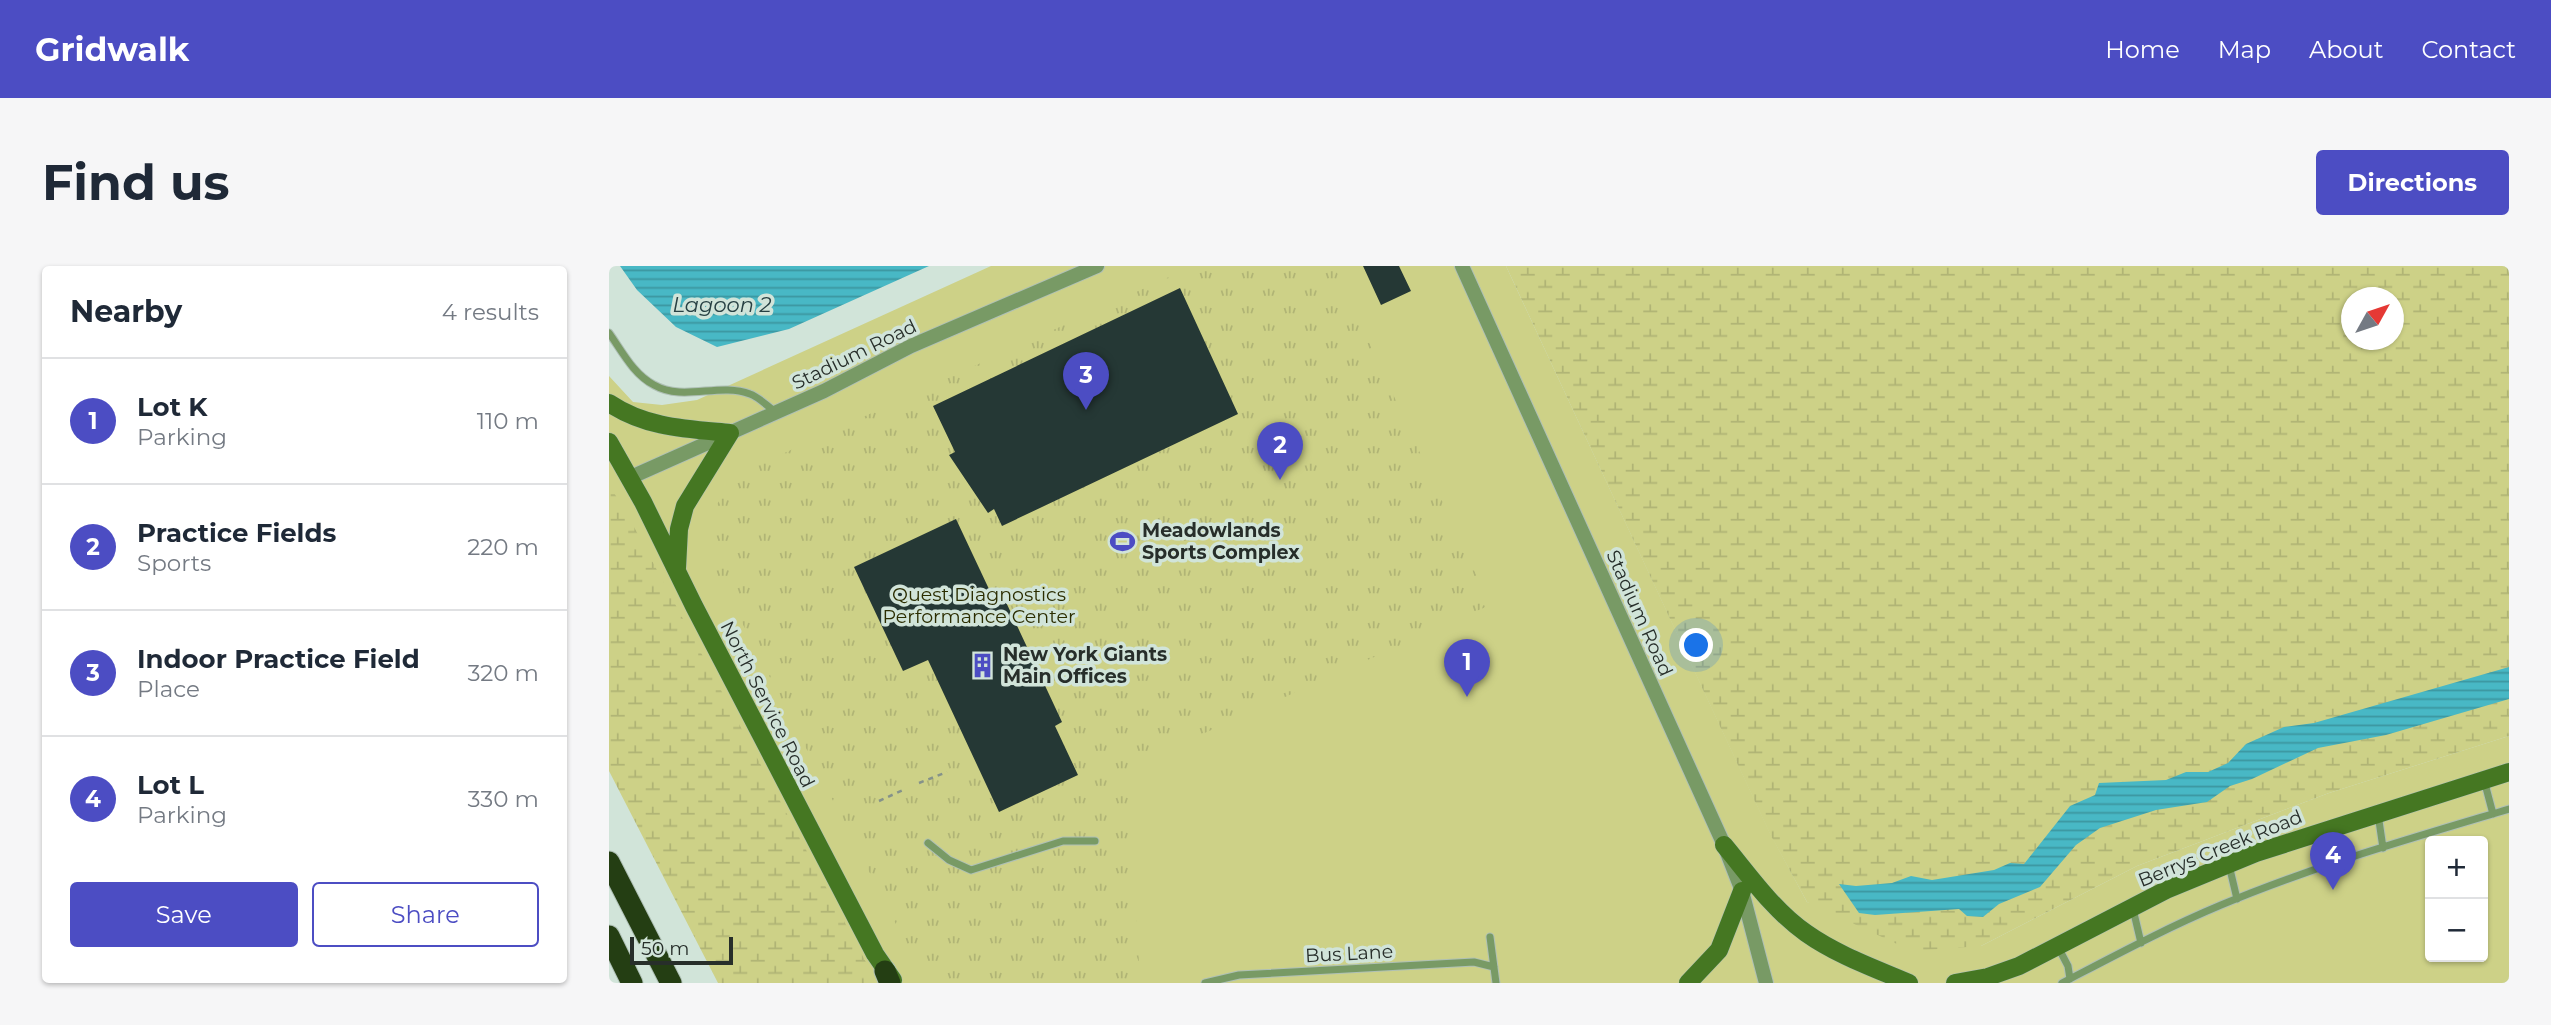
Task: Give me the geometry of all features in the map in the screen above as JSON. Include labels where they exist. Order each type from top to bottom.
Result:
[{"type":"highway","points":[[609,862],[671,983]]},
{"type":"highway","points":[[609,936],[632,983]]},
{"type":"street","name":"Stadium Road","points":[[629,478],[777,413],[911,346],[1097,266]]},
{"type":"street","name":"Stadium Road","points":[[1462,266],[1724,845],[1742,891],[1766,983]]},
{"type":"street","points":[[609,403],[657,426],[730,433],[685,506],[680,529],[677,572]]},
{"type":"street","name":"North Service Road","points":[[609,442],[890,979]]},
{"type":"street","name":"Berrys Creek Road","points":[[1955,983],[1989,980],[2132,907],[2228,863],[2377,812],[2509,772]]},
{"type":"street","points":[[1724,845],[1772,902],[1805,932],[1840,953],[1909,983]]},
{"type":"street","points":[[1688,983],[1719,950],[1742,891]]},
{"type":"lane","points":[[609,332],[635,371],[655,386],[682,393],[730,390],[750,394],[777,413]]},
{"type":"lane","points":[[2483,780],[2493,814]]},
{"type":"lane","points":[[2066,981],[2237,899],[2383,848],[2509,809]]},
{"type":"lane","points":[[2377,812],[2383,848]]},
{"type":"lane","points":[[928,843],[949,860],[971,870],[1063,841],[1095,841]]},
{"type":"lane","points":[[2228,863],[2237,899]]},
{"type":"lane","points":[[2132,907],[2141,943]]},
{"type":"lane","points":[[1490,937],[1496,983]]},
{"type":"lane","points":[[2058,947],[2068,966],[2066,981]]},
{"type":"lane","name":"Bus Lane","points":[[1205,983],[1238,975],[1474,962],[1494,967]]},
{"type":"path","points":[[919,783],[947,772]]},
{"type":"path","points":[[879,801],[903,790]]},
{"type":"green space","name":"Meadowlands Sports Complex","points":[[991,266],[1506,266],[1770,833],[1807,902],[1981,946],[2137,866],[2329,793],[2509,736],[2509,983],[757,983],[609,678],[609,376],[633,402],[662,405],[697,400]]},
{"type":"green space","name":"Quest Diagnostics Performance Center","points":[[1193,266],[1334,266],[1490,605],[1129,767],[1140,983],[926,983],[711,562],[708,519],[729,485],[758,465]]},
{"type":"green space","points":[[1506,266],[2509,266],[2509,736],[2329,793],[2137,866],[1981,946],[1912,951],[1807,902],[1770,834]]},
{"type":"green space","points":[[609,485],[626,512],[877,983],[718,983],[609,771]]},
{"type":"water","name":"Lagoon 2","points":[[620,266],[929,266],[789,329],[717,347],[676,327],[637,290]]},
{"type":"water","points":[[2509,667],[2509,699],[2386,735],[2318,748],[2252,779],[2230,786],[2207,802],[2156,810],[2100,828],[2076,845],[2040,887],[1999,904],[1983,917],[1967,916],[1959,909],[1875,915],[1859,913],[1839,884],[1856,886],[1892,883],[1911,876],[1932,880],[1994,870],[2010,863],[2024,864],[2070,806],[2095,795],[2099,783],[2166,780],[2186,772],[2208,772],[2228,763],[2246,744],[2284,727],[2314,723]]},
{"type":"building","points":[[1363,266],[1399,266],[1411,291],[1381,305]]},
{"type":"building","points":[[1180,288],[1238,414],[1002,526],[994,509],[988,513],[949,455],[955,452],[933,406]]},
{"type":"building","name":"New York Giants Main Offices","points":[[956,519],[996,604],[1005,600],[1062,722],[1055,726],[1078,775],[999,812],[928,660],[903,671],[854,567]]},
{"type":"place","name":"Indoor Practice Field","points":[[1086,410]]},
{"type":"place","name":"Practice Fields","points":[[1280,480]]},
{"type":"place","name":"Meadowlands Sports Complex","points":[[1122,541]]},
{"type":"place","name":"New York Giants Main Offices","points":[[983,665]]},
{"type":"place","name":"Lot K","points":[[1467,697]]},
{"type":"place","name":"Lot L","points":[[2333,890]]}]
